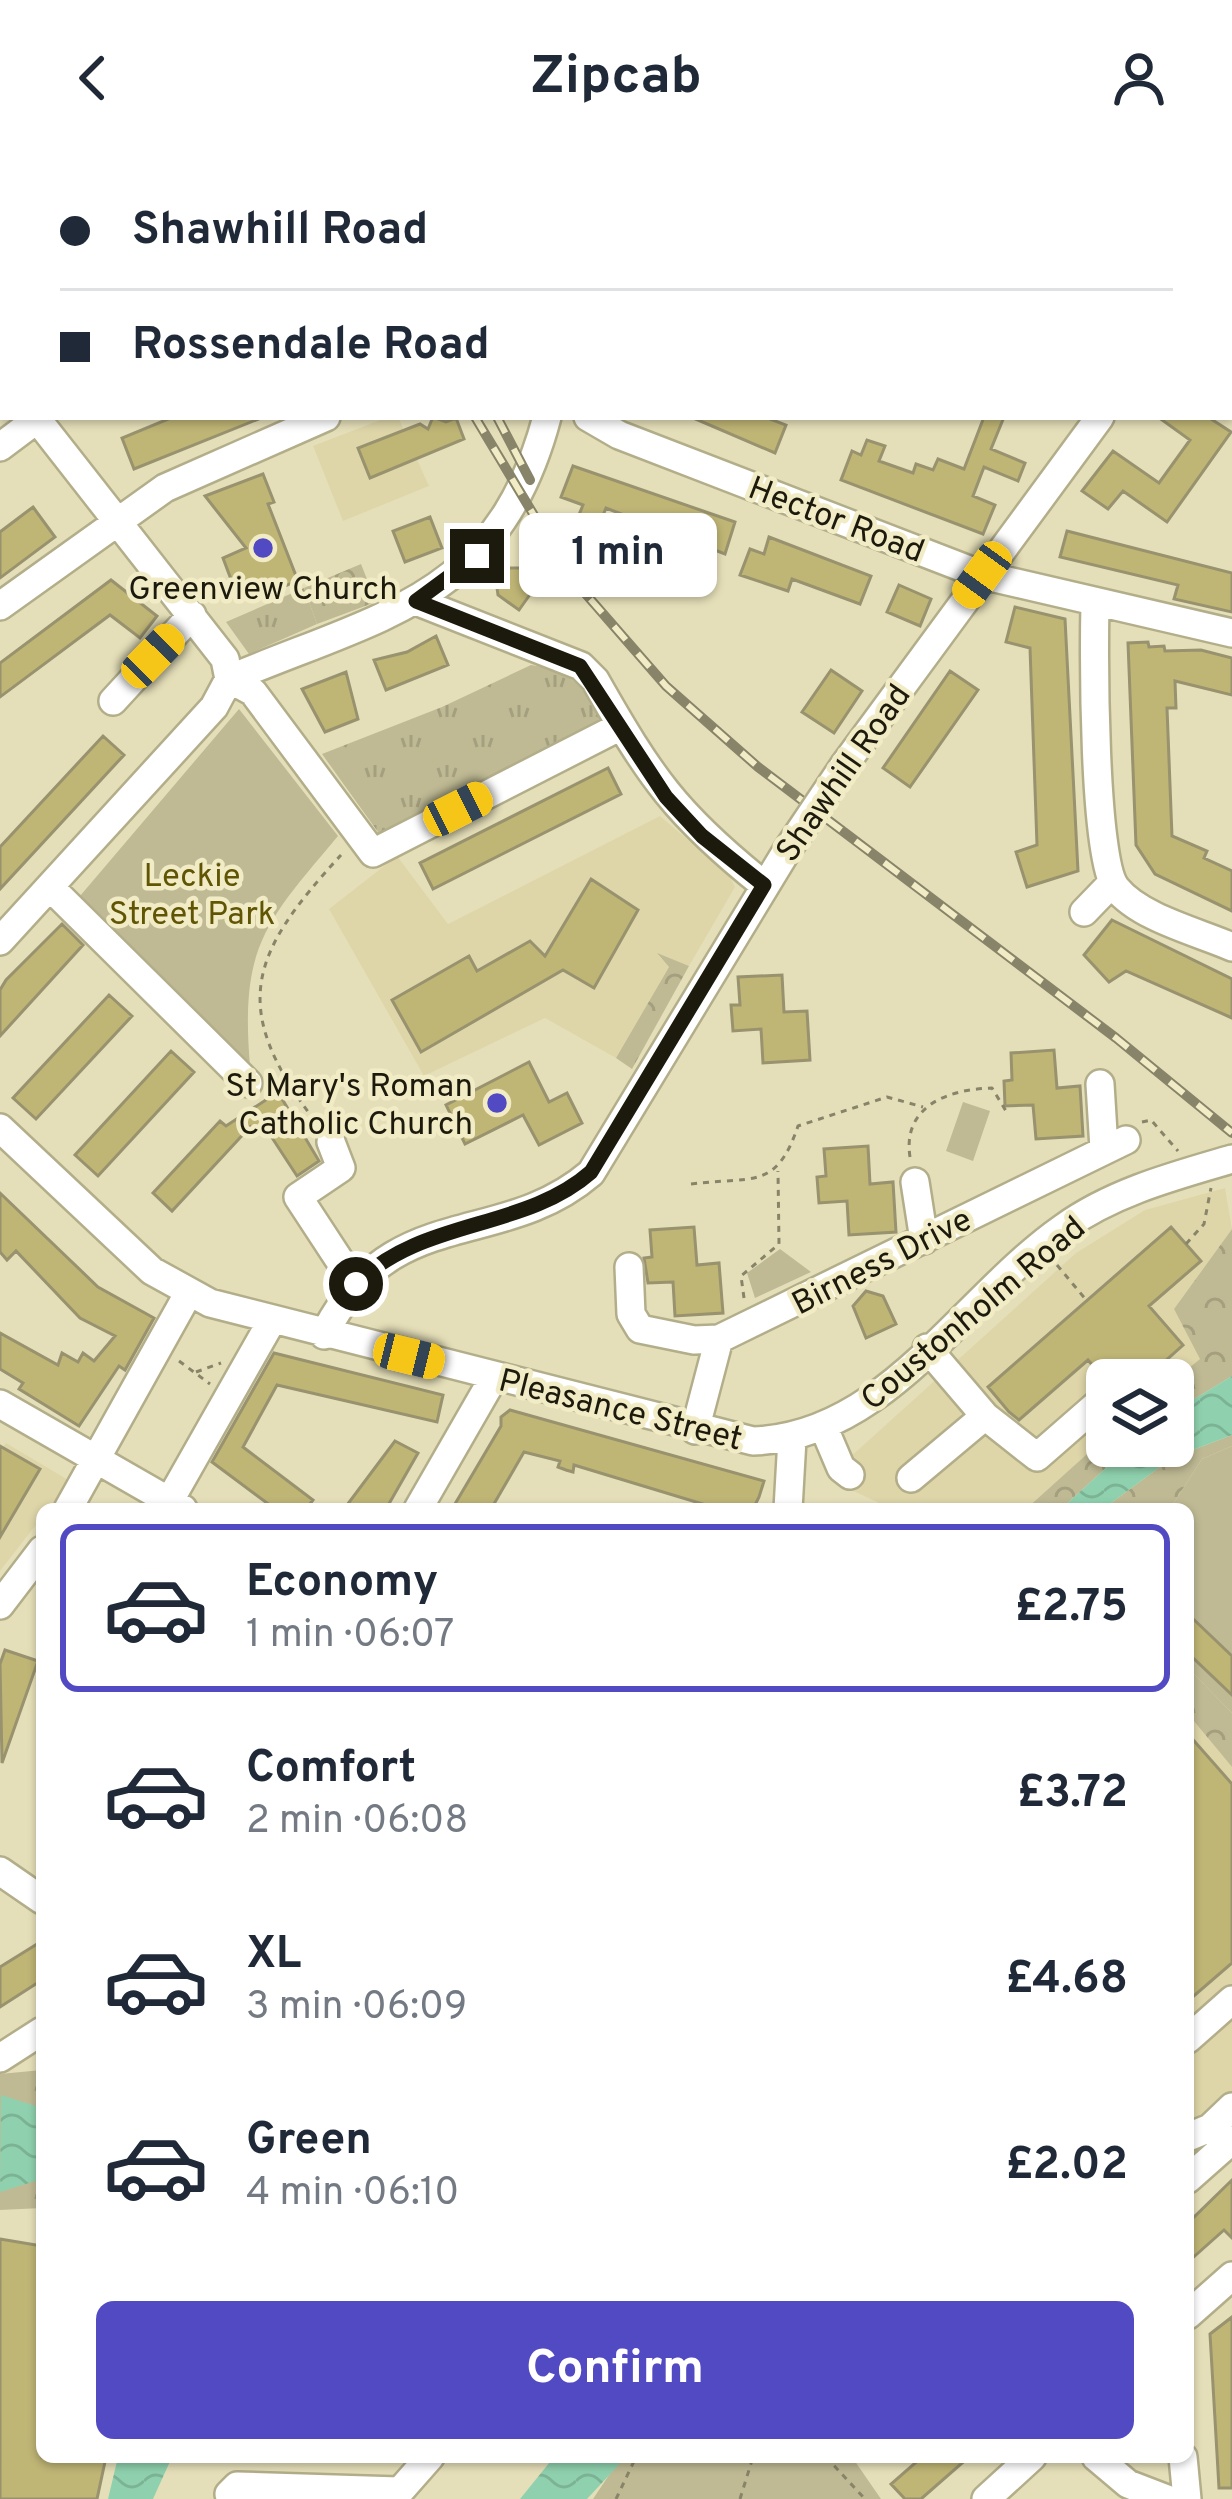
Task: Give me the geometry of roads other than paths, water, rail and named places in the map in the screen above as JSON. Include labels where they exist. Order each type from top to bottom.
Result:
[{"type":"street","points":[[0,447],[35,420]]},
{"type":"street","points":[[40,420],[225,658],[230,679],[253,692],[366,844],[621,726]]},
{"type":"street","points":[[0,941],[52,890],[214,707],[230,679],[416,601],[450,580],[495,534],[530,468],[546,420]]},
{"type":"street","name":"Hector Road","points":[[593,420],[619,436],[970,569],[1232,633]]},
{"type":"street","name":"Shawhill Road","points":[[324,1335],[356,1284],[401,1249],[564,1196],[591,1172],[764,885],[970,569],[1097,420]]},
{"type":"street","points":[[0,606],[119,517],[286,424]]},
{"type":"street","points":[[416,601],[564,655],[595,680],[675,808],[764,885]]},
{"type":"street","points":[[1094,602],[1102,837],[1112,883],[1132,902],[1232,947]]},
{"type":"street","points":[[113,701],[192,615]]},
{"type":"street","points":[[1084,912],[1112,883]]},
{"type":"street","points":[[52,890],[248,1083]]},
{"type":"street","name":"Birness Drive","points":[[719,1339],[1115,1145],[1100,1084]]},
{"type":"street","name":"Pleasance Street","points":[[0,1128],[152,1271],[188,1294],[271,1322],[753,1442],[792,1438],[835,1422]]},
{"type":"street","points":[[331,1142],[341,1168],[298,1197],[356,1284]]},
{"type":"street","name":"Coustonholm Road","points":[[835,1422],[928,1348],[1040,1246],[1122,1196],[1221,1163]]},
{"type":"street","points":[[915,1182],[924,1240]]},
{"type":"street","points":[[629,1267],[631,1314],[640,1329],[694,1340],[719,1339],[695,1430]]},
{"type":"street","points":[[71,1503],[188,1294]]},
{"type":"street","points":[[178,1503],[271,1322]]},
{"type":"street","points":[[928,1348],[985,1415],[1037,1457],[1086,1414]]},
{"type":"street","points":[[421,1503],[494,1378]]},
{"type":"street","points":[[0,1403],[174,1503]]},
{"type":"street","points":[[911,1478],[985,1415]]},
{"type":"street","points":[[835,1422],[841,1468],[850,1475]]},
{"type":"street","points":[[789,1503],[792,1438]]},
{"type":"street","points":[[0,1605],[36,1558]]},
{"type":"street","points":[[12,1871],[36,1894]]},
{"type":"street","points":[[1194,2034],[1232,2000]]},
{"type":"street","points":[[0,2058],[36,2036]]},
{"type":"street","points":[[1194,2135],[1210,2128],[1232,2108]]},
{"type":"street","points":[[1194,2174],[1232,2140]]},
{"type":"street","points":[[1194,2310],[1232,2276]]},
{"type":"street","points":[[233,2499],[229,2494],[237,2486],[396,2495],[425,2463]]},
{"type":"street","points":[[991,2497],[1027,2463]]},
{"type":"street","points":[[1103,2463],[1128,2484],[1167,2499]]},
{"type":"street","points":[[1183,2463],[1186,2499]]},
{"type":"water","points":[[1232,1376],[1232,1435],[1194,1450],[1194,1399]]},
{"type":"water","points":[[1107,1467],[1160,1467],[1111,1503],[1068,1503]]},
{"type":"water","points":[[1,2095],[36,2106],[36,2181],[0,2192]]},
{"type":"water","points":[[117,2463],[169,2463],[153,2499],[108,2499]]},
{"type":"water","points":[[549,2463],[620,2463],[587,2499],[520,2499]]},
{"type":"railway","points":[[477,420],[571,577],[666,686],[758,767],[1116,1038],[1232,1133]]},
{"type":"railway","points":[[499,420],[530,480]]},
{"type":"place","name":"Greenview Church","points":[[263,548]]},
{"type":"place","name":"St Mary's Roman Catholic Church","points":[[497,1103]]},
{"type":"park label","name":"Leckie Street Park","points":[[192,893]]}]
